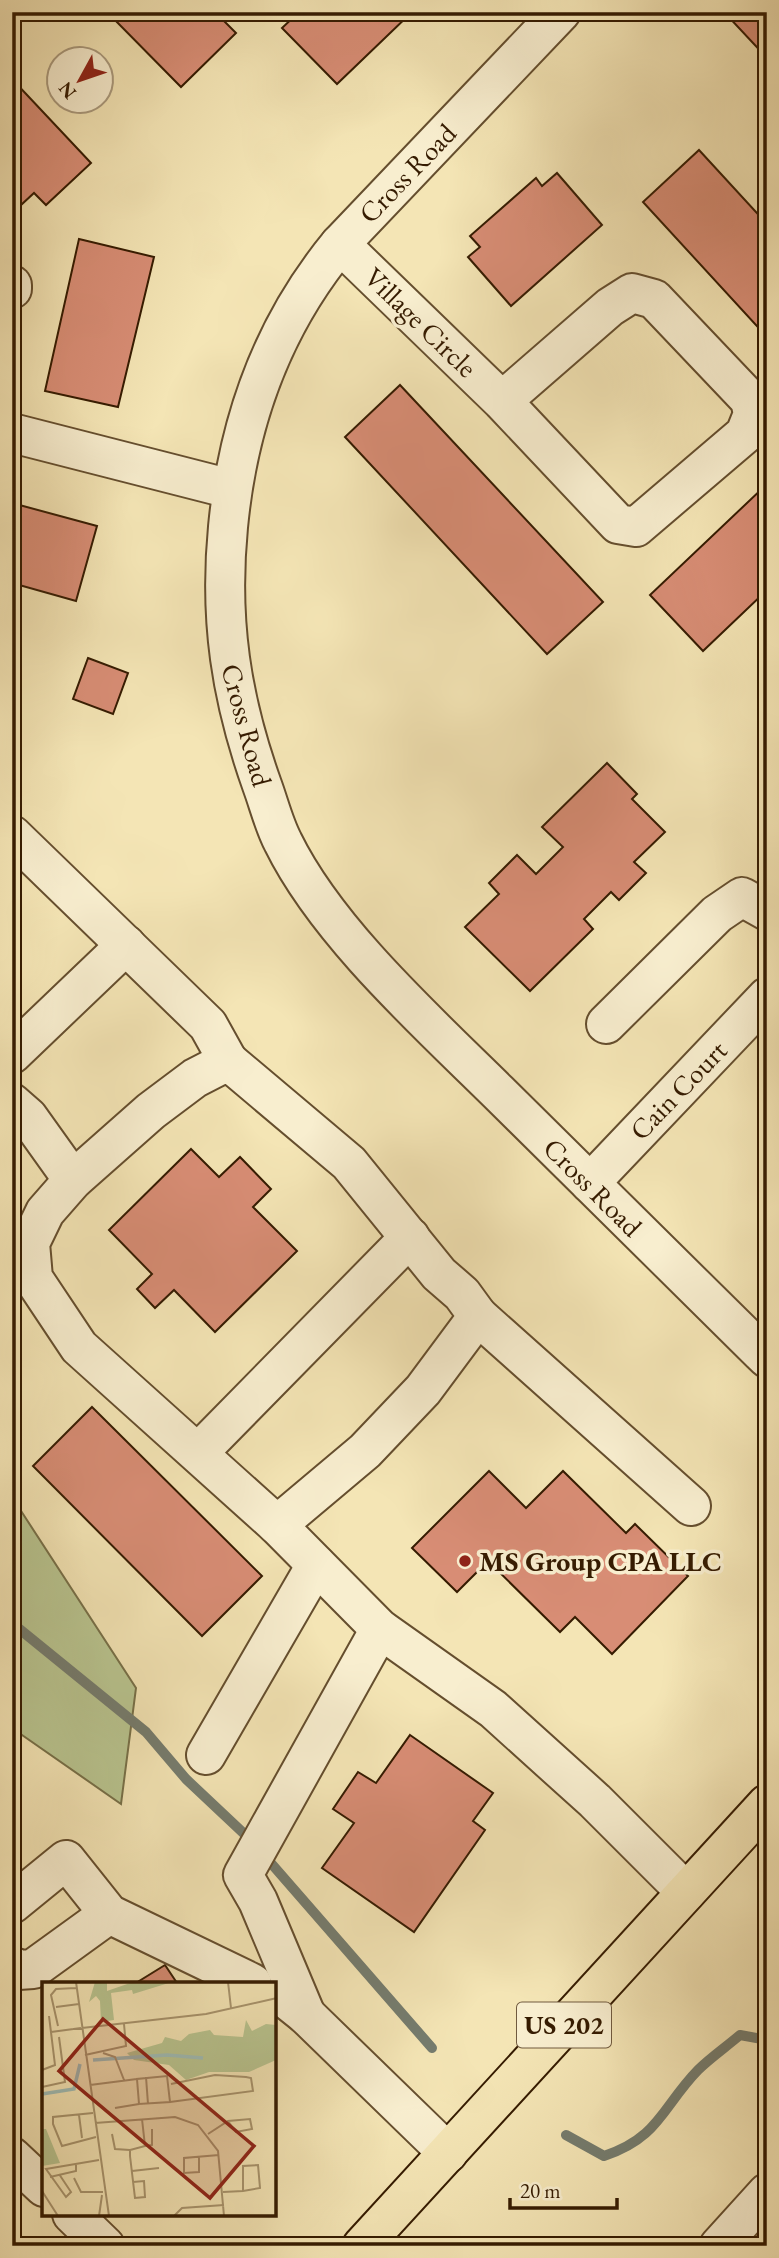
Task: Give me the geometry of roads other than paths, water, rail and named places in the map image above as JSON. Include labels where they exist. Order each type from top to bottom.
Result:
[{"type":"highway","name":"US 202","points":[[362,2246],[767,1804]]},
{"type":"street","name":"Cross Road","points":[[561,12],[340,244],[308,282],[270,351],[242,432],[231,489],[225,553],[226,649],[242,728],[283,842],[322,906],[416,1012],[767,1358]]},
{"type":"street","name":"Village Circle","points":[[340,244],[502,401],[618,524],[636,527],[745,434],[753,414],[750,400],[654,299],[632,293],[610,306],[502,401]]},
{"type":"street","points":[[12,433],[231,489]]},
{"type":"street","points":[[12,835],[208,1025],[228,1061],[349,1163],[478,1316],[691,1506]]},
{"type":"street","points":[[606,1024],[718,914],[742,897],[767,911]]},
{"type":"street","points":[[12,1054],[126,945]]},
{"type":"street","name":"Cain Court","points":[[590,1183],[767,997]]},
{"type":"street","points":[[228,1061],[195,1078],[151,1111],[73,1181],[45,1212],[30,1243],[33,1278],[79,1347],[277,1525],[380,1629],[493,1709],[594,1801],[686,1892]]},
{"type":"street","points":[[12,1103],[28,1117],[73,1181]]},
{"type":"street","points":[[198,1453],[410,1237]]},
{"type":"street","points":[[277,1525],[365,1451],[423,1390],[478,1316]]},
{"type":"street","points":[[206,1755],[316,1565]]},
{"type":"street","points":[[306,2015],[258,1901],[243,1875],[380,1629]]},
{"type":"street","points":[[12,1904],[66,1860],[109,1914],[250,1982]]},
{"type":"street","points":[[12,1966],[18,1970],[33,1969],[109,1914]]},
{"type":"street","points":[[276,1995],[306,2015],[448,2153]]},
{"type":"street","points":[[12,2157],[42,2185]]},
{"type":"street","points":[[719,2246],[767,2193]]},
{"type":"street","points":[[74,2216],[105,2246]]},
{"type":"waterway","points":[[12,1623],[146,1732],[186,1779],[253,1842]]},
{"type":"waterway","points":[[263,1854],[432,2048]]},
{"type":"waterway","points":[[566,2135],[604,2156],[622,2149],[648,2131],[698,2070],[740,2035],[762,2039],[767,2035]]},
{"type":"place","name":"MS Group CPA LLC","points":[[465,1561]]}]
